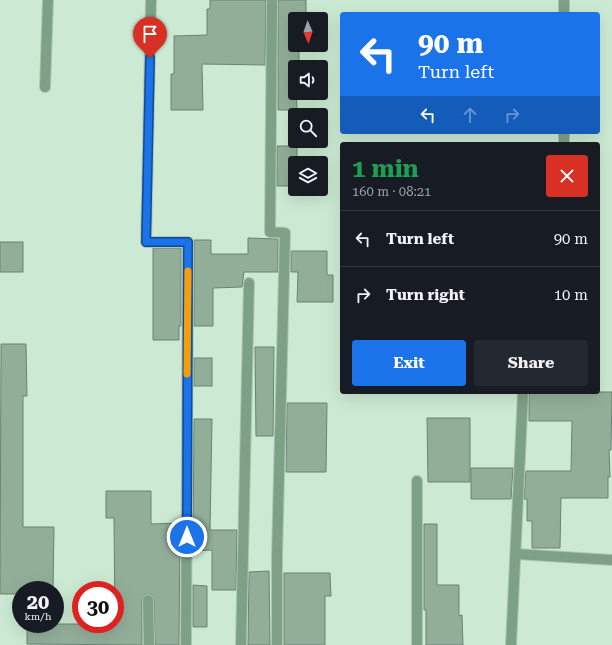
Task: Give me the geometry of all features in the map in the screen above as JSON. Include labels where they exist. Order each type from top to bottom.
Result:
[{"type":"street","points":[[45,87],[48,0]]},
{"type":"street","points":[[151,0],[146,242],[188,242],[186,645]]},
{"type":"street","points":[[272,0],[270,232],[285,233],[277,556],[277,645]]},
{"type":"street","points":[[564,0],[564,12]]},
{"type":"street","points":[[241,645],[249,283]]},
{"type":"street","points":[[511,645],[523,394]]},
{"type":"street","points":[[417,481],[417,645]]},
{"type":"street","points":[[516,554],[612,560]]},
{"type":"street","points":[[148,600],[149,645]]},
{"type":"building","points":[[210,0],[266,0],[265,65],[202,64],[203,110],[171,110],[171,74],[174,74],[174,36],[207,35],[207,9],[210,9]]},
{"type":"building","points":[[278,0],[306,0],[306,12],[288,12],[288,52],[299,52],[299,60],[288,60],[288,100],[297,100],[297,108],[278,110]]},
{"type":"building","points":[[277,146],[297,148],[297,156],[288,156],[288,186],[277,186]]},
{"type":"building","points":[[248,238],[278,239],[278,272],[244,272],[242,287],[213,288],[213,326],[194,326],[194,240],[211,240],[211,254],[248,254]]},
{"type":"building","points":[[0,242],[23,242],[23,272],[0,272]]},
{"type":"building","points":[[153,248],[181,248],[181,326],[179,326],[179,340],[153,340]]},
{"type":"building","points":[[291,251],[327,251],[327,275],[333,275],[333,302],[297,302],[298,272],[291,272]]},
{"type":"building","points":[[1,344],[26,344],[27,396],[23,396],[23,527],[54,527],[53,581],[12,581],[12,594],[0,594]]},
{"type":"building","points":[[255,347],[274,347],[273,436],[256,436]]},
{"type":"building","points":[[194,358],[212,358],[212,386],[194,386]]},
{"type":"building","points":[[600,392],[612,392],[611,450],[609,450],[610,477],[608,477],[608,498],[561,498],[560,548],[532,548],[532,521],[527,521],[527,499],[524,499],[526,471],[571,471],[572,421],[529,421],[529,394],[600,394]]},
{"type":"building","points":[[287,403],[327,403],[326,472],[286,472]]},
{"type":"building","points":[[427,418],[470,418],[470,482],[428,482]]},
{"type":"building","points":[[194,419],[212,419],[210,530],[237,530],[236,590],[212,590],[212,550],[193,551]]},
{"type":"building","points":[[471,468],[513,468],[511,499],[471,499]]},
{"type":"building","points":[[106,491],[151,491],[151,524],[180,523],[179,645],[155,645],[154,600],[153,596],[148,594],[144,595],[142,600],[142,645],[27,644],[27,633],[64,633],[64,624],[72,624],[72,633],[124,633],[124,581],[115,581],[114,518],[106,518]]},
{"type":"building","points":[[424,524],[437,524],[437,585],[459,585],[459,616],[462,615],[463,645],[426,645],[426,610],[424,610]]},
{"type":"building","points":[[269,571],[270,645],[248,645],[249,572]]},
{"type":"building","points":[[284,573],[330,573],[331,596],[325,596],[325,645],[284,645]]},
{"type":"building","points":[[193,585],[207,586],[207,627],[193,627]]},
{"type":"slow traffic","points":[[187,374],[188,271]]},
{"type":"route","points":[[150,58],[146,242],[188,242],[187,537]]}]
